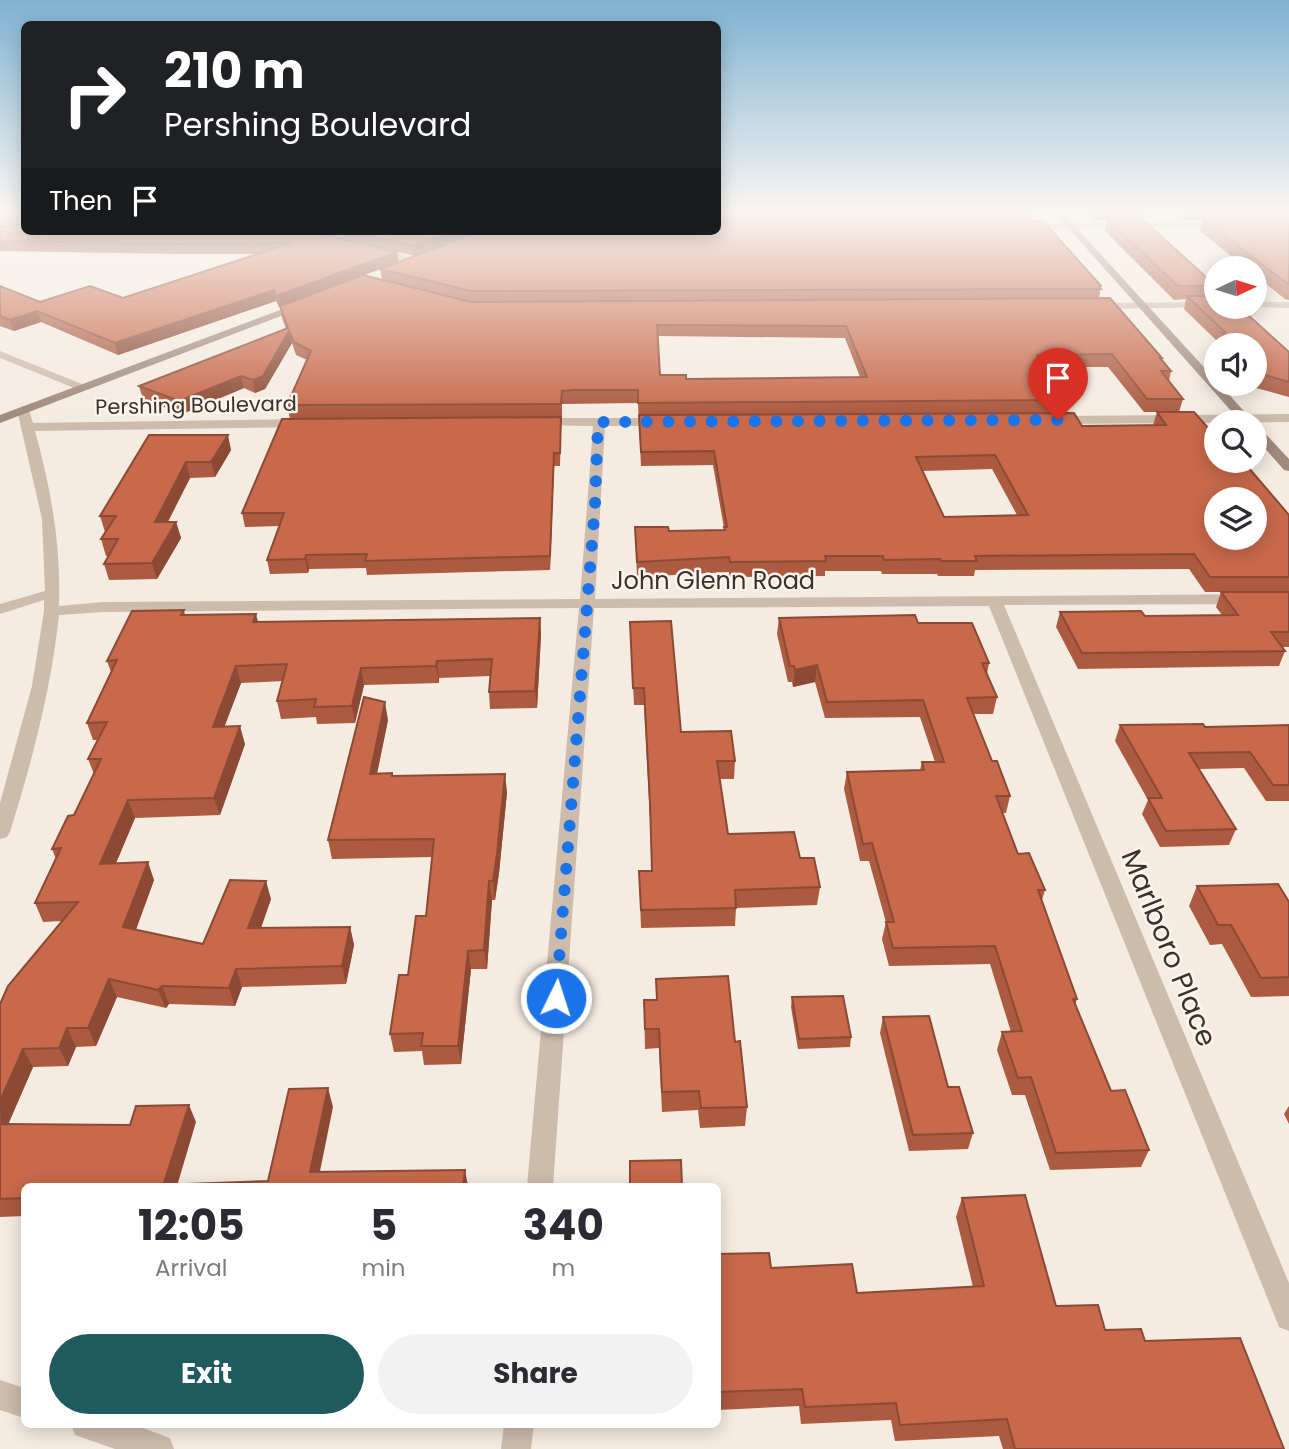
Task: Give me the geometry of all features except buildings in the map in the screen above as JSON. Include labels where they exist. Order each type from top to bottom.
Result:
[{"type":"main road","points":[[1121,281],[1237,410]]},
{"type":"main road","points":[[0,419],[315,300]]},
{"type":"main road","points":[[1267,443],[1289,467]]},
{"type":"street","points":[[1077,306],[1204,305]]},
{"type":"street","points":[[1267,305],[1289,305]]},
{"type":"street","points":[[0,354],[83,388]]},
{"type":"street","points":[[0,832],[23,760],[49,645],[53,611],[51,536],[46,499],[23,411]]},
{"type":"street","points":[[1267,419],[1289,418]]},
{"type":"street","points":[[1044,420],[1204,420]]},
{"type":"street","points":[[530,422],[682,422]]},
{"type":"street","points":[[540,1183],[587,604],[598,422]]},
{"type":"street","name":"Pershing Boulevard","points":[[27,427],[313,423]]},
{"type":"street","points":[[0,609],[53,593]]},
{"type":"street","name":"John Glenn Road","points":[[53,611],[103,607],[1289,599]]},
{"type":"street","name":"Marlboro Place","points":[[995,602],[1289,1317]]},
{"type":"street","points":[[0,1395],[21,1403]]},
{"type":"street","points":[[98,1428],[159,1449]]},
{"type":"street","points":[[516,1449],[519,1428]]},
{"type":"route","points":[[556,998],[595,505],[598,422],[1058,420]]}]
